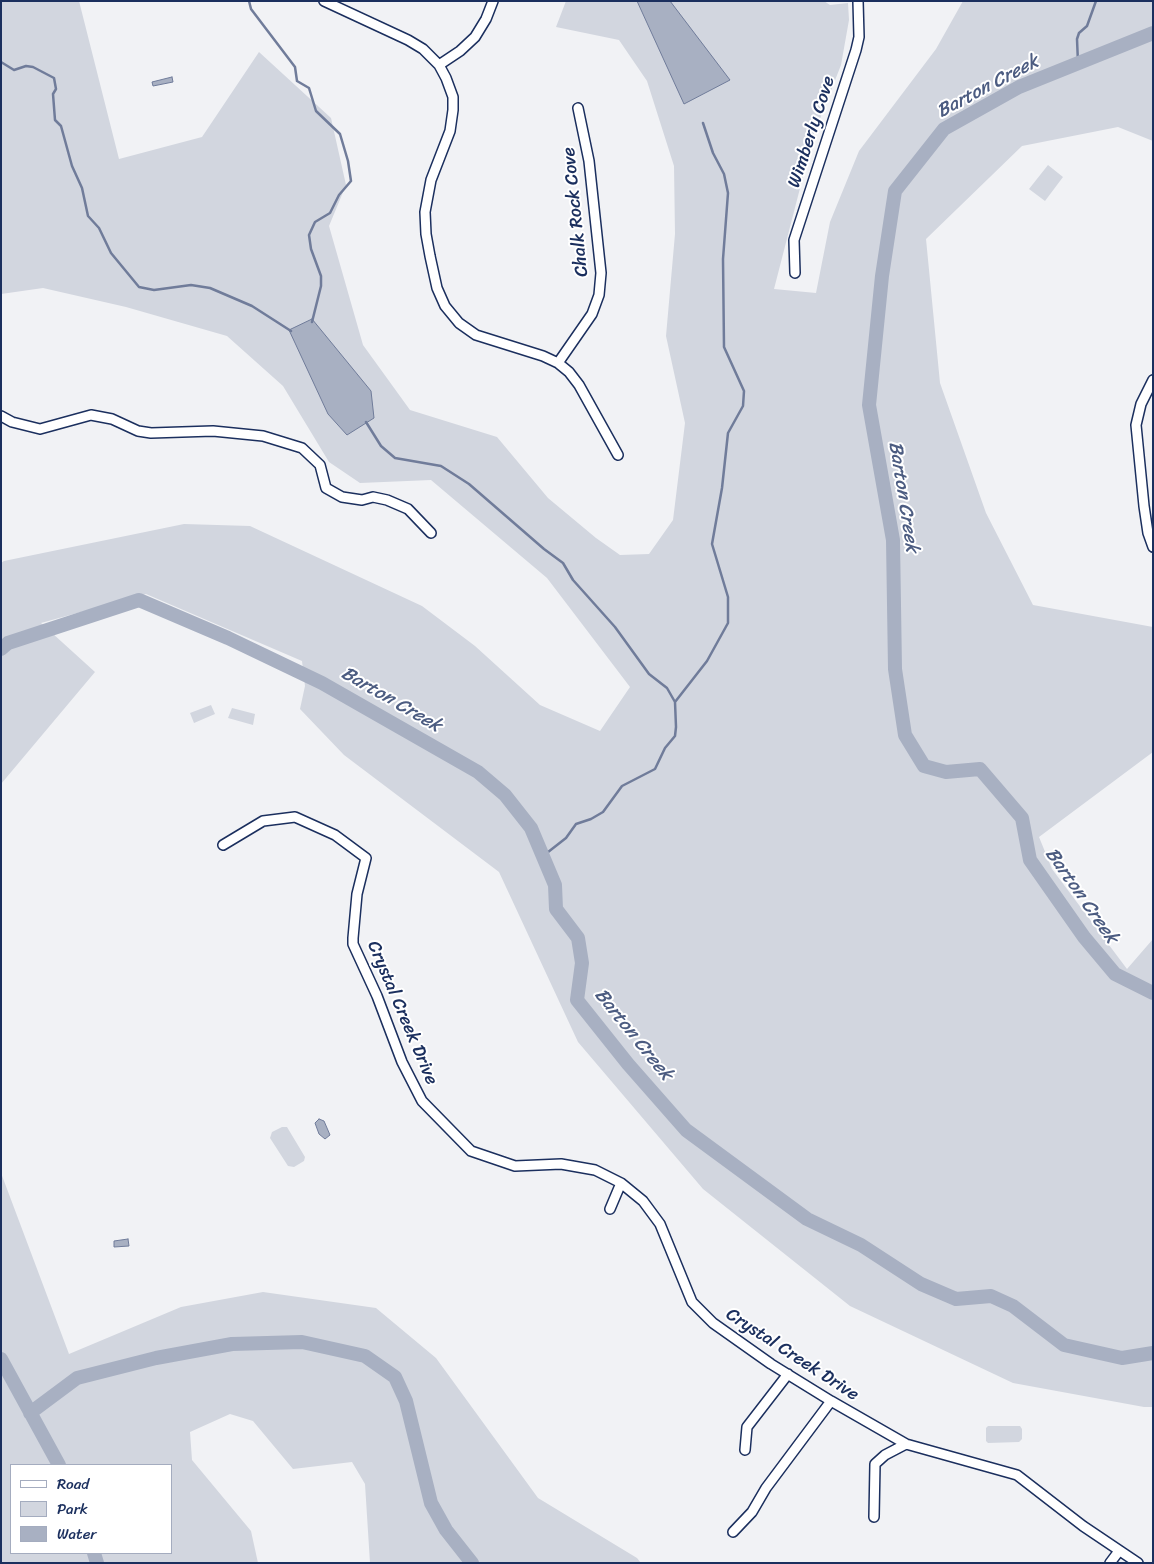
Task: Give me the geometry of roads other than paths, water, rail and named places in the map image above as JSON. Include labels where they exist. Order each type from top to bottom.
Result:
[{"type":"street","points":[[324,1],[408,40],[423,49],[438,65],[446,78],[452,97],[453,110],[450,131],[431,180],[425,212],[426,234],[437,288],[445,306],[459,323],[476,335],[543,356],[558,363],[569,372],[579,385],[618,455]]},
{"type":"street","points":[[438,65],[460,51],[475,37],[486,19],[493,1]]},
{"type":"street","name":"Wimberly Cove","points":[[795,273],[794,240],[856,50],[859,37],[858,1]]},
{"type":"street","name":"Chalk Rock Cove","points":[[558,363],[592,314],[599,294],[601,273],[589,161],[578,108]]},
{"type":"street","points":[[1153,380],[1141,404],[1136,425],[1144,506],[1148,533],[1153,547]]},
{"type":"street","points":[[1,416],[12,422],[40,429],[70,419],[91,415],[112,420],[138,431],[151,433],[213,431],[263,436],[302,448],[320,464],[326,488],[342,497],[362,500],[373,497],[387,500],[408,509],[431,533]]},
{"type":"street","name":"Crystal Creek Drive","points":[[223,845],[263,822],[295,817],[334,835],[366,858],[358,894],[352,938],[354,944],[377,996],[402,1062],[422,1101],[471,1151],[515,1166],[561,1164],[594,1170],[621,1183],[644,1201],[660,1224],[692,1302],[713,1323],[771,1364],[831,1402],[906,1444],[1017,1475],[1083,1526],[1138,1563]]},
{"type":"street","points":[[610,1209],[621,1183]]},
{"type":"street","points":[[745,1450],[747,1427],[788,1374]]},
{"type":"street","points":[[733,1532],[752,1512],[766,1488],[831,1402]]},
{"type":"street","points":[[874,1517],[875,1464],[885,1454],[906,1444]]},
{"type":"street","points":[[1110,1563],[1119,1552]]},
{"type":"water","points":[[637,1],[670,1],[730,80],[684,104]]},
{"type":"water","points":[[172,77],[173,82],[153,86],[152,82]]},
{"type":"water","points":[[312,319],[371,391],[374,418],[347,435],[328,414],[289,330]]},
{"type":"water","points":[[319,1119],[324,1121],[330,1135],[325,1139],[319,1134],[315,1123]]},
{"type":"water","points":[[128,1239],[129,1246],[114,1247],[114,1241]]},
{"type":"waterway","points":[[249,1],[251,9],[295,67],[297,81],[309,88],[316,111],[340,134],[348,161],[351,181],[339,195],[330,213],[315,222],[309,235],[311,249],[321,276],[321,286],[312,322]]},
{"type":"waterway","points":[[1078,63],[1077,39],[1079,33],[1087,26],[1096,1]]},
{"type":"waterway","name":"Barton Creek","points":[[1153,33],[1019,87],[944,129],[895,191],[882,276],[869,405],[893,540],[895,669],[905,735],[924,766],[946,772],[980,769],[1022,818],[1030,860],[1084,937],[1115,974],[1153,993]]},
{"type":"waterway","points":[[1,62],[14,70],[26,66],[33,67],[54,78],[56,89],[53,94],[55,120],[61,126],[72,166],[82,188],[88,216],[99,228],[111,253],[139,287],[154,290],[191,285],[210,288],[252,306],[291,331]]},
{"type":"waterway","points":[[543,856],[566,838],[576,824],[591,819],[603,812],[622,786],[655,769],[665,748],[675,736],[675,702],[707,661],[728,623],[728,597],[712,544],[722,488],[728,433],[743,406],[744,391],[724,347],[723,259],[728,193],[724,174],[713,153],[703,123]]},
{"type":"waterway","points":[[366,422],[381,446],[395,458],[441,466],[469,484],[544,549],[563,563],[573,580],[615,627],[649,674],[667,688],[675,702]]},
{"type":"waterway","name":"Barton Creek","points":[[1,649],[8,643],[139,600],[228,638],[322,683],[478,772],[505,795],[531,828],[555,885],[556,909],[578,938],[582,963],[577,1000],[628,1064],[686,1130],[807,1219],[861,1245],[921,1284],[956,1299],[991,1296],[1013,1306],[1064,1345],[1122,1358],[1153,1353]]},
{"type":"waterway","points":[[30,1413],[77,1378],[156,1358],[232,1344],[302,1342],[365,1356],[395,1377],[406,1401],[431,1503],[446,1530],[472,1563]]},
{"type":"waterway","name":"Barton Creek","points":[[1,1359],[58,1464]]},
{"type":"waterway","name":"Barton Creek","points":[[94,1554],[97,1563]]}]
